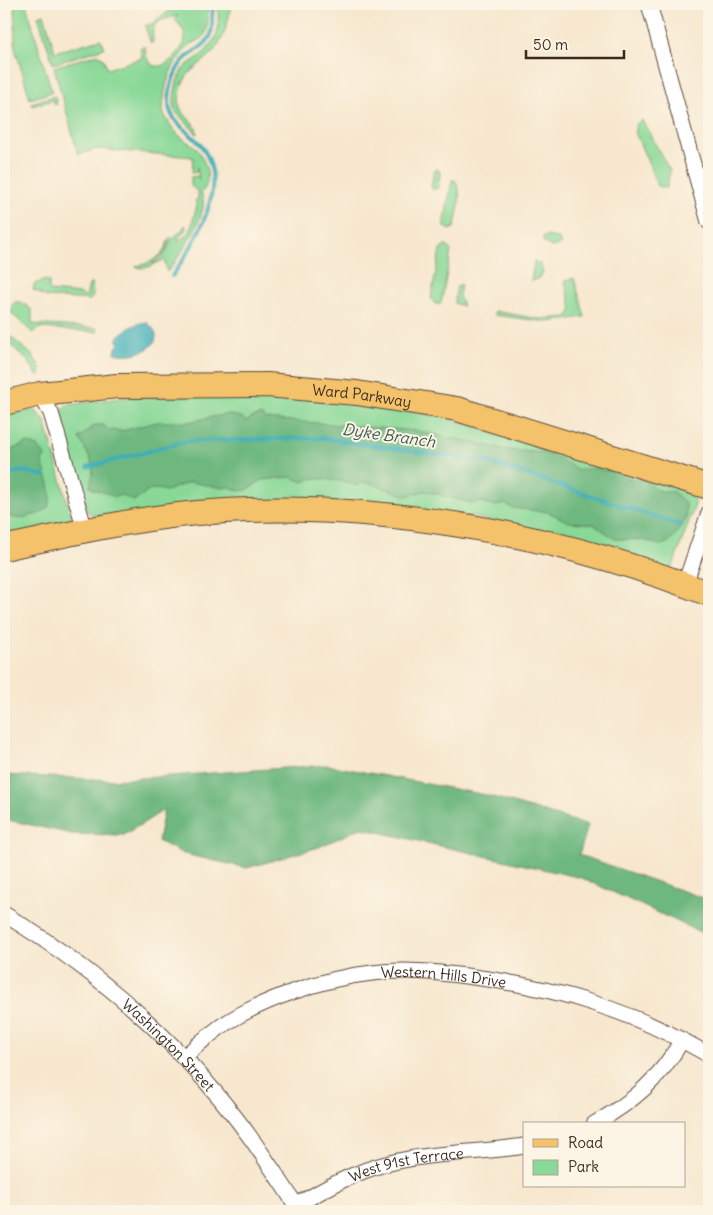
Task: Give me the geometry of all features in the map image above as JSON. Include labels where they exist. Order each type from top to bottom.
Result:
[{"type":"main road","name":"Ward Parkway","points":[[4,403],[40,394],[117,386],[249,385],[357,393],[457,408],[709,487]]},
{"type":"main road","points":[[4,548],[85,530],[197,513],[318,510],[451,522],[605,557],[709,594]]},
{"type":"street","points":[[648,4],[709,222]]},
{"type":"street","points":[[40,394],[51,413],[85,530]]},
{"type":"street","points":[[685,584],[709,513]]},
{"type":"street","name":"Washington Street","points":[[4,914],[42,937],[89,971],[133,1007],[185,1056],[244,1126],[297,1208]]},
{"type":"street","name":"Western Hills Drive","points":[[185,1056],[221,1027],[258,1007],[290,993],[343,978],[371,973],[414,970],[504,981],[562,993],[612,1008],[682,1040],[709,1055]]},
{"type":"street","points":[[597,1122],[618,1110],[647,1088],[668,1064],[682,1040]]},
{"type":"street","name":"West 91st Terrace","points":[[297,1208],[354,1174],[381,1165],[425,1156],[523,1146]]},
{"type":"green space","points":[[15,4],[26,4],[52,92],[30,99],[15,48]]},
{"type":"green space","points":[[179,4],[209,4],[208,26],[203,36],[181,54],[172,69],[164,95],[163,112],[176,132],[199,152],[207,170],[207,183],[201,193],[203,201],[202,211],[193,234],[167,272],[164,260],[146,268],[136,266],[149,263],[157,258],[163,252],[171,237],[165,252],[152,264],[159,260],[164,254],[173,238],[185,225],[186,229],[177,240],[179,241],[190,232],[197,205],[195,201],[198,199],[198,192],[191,186],[191,177],[198,176],[199,179],[197,167],[197,172],[192,173],[193,157],[98,149],[78,154],[54,67],[98,54],[104,59],[107,69],[142,58],[140,48],[145,46],[146,56],[152,65],[157,66],[167,63],[175,56],[185,42],[184,31],[175,19],[178,15],[162,20],[155,25],[153,42],[151,44],[145,26],[151,24]]},
{"type":"green space","points":[[220,4],[234,4],[222,39],[213,52],[194,68],[184,80],[181,90],[180,107],[194,125],[197,134],[174,110],[175,93],[183,69],[206,50],[215,38],[218,29]]},
{"type":"green space","points":[[44,14],[55,52],[101,39],[104,48],[53,64],[38,16]]},
{"type":"green space","points":[[55,96],[57,104],[55,105],[53,100],[32,106],[31,103]]},
{"type":"green space","points":[[642,120],[670,171],[667,188],[658,186],[635,132],[635,125]]},
{"type":"green space","points":[[438,169],[440,173],[438,188],[433,190],[431,187],[434,171]]},
{"type":"green space","points":[[452,180],[455,180],[458,185],[459,197],[455,227],[450,230],[444,224]]},
{"type":"green space","points":[[543,237],[558,238],[561,244],[552,247],[543,242]]},
{"type":"green space","points":[[446,245],[451,251],[442,299],[440,304],[435,304],[431,298],[440,250]]},
{"type":"green space","points":[[534,261],[540,264],[543,272],[538,279],[531,281]]},
{"type":"green space","points":[[574,278],[585,317],[547,322],[494,315],[495,311],[539,319],[567,317],[572,310],[565,281]]},
{"type":"green space","points":[[46,280],[49,282],[49,291],[81,294],[86,297],[89,285],[92,283],[93,296],[90,300],[47,297],[33,290],[34,284]]},
{"type":"green space","points":[[461,284],[459,296],[463,306],[454,303],[457,286]]},
{"type":"green space","points":[[15,302],[21,302],[32,310],[32,324],[94,328],[98,329],[97,332],[40,328],[33,333],[11,313],[13,308],[11,306]]},
{"type":"green space","points":[[4,331],[33,356],[41,369],[40,375],[37,375],[29,362],[4,339]]},
{"type":"green space","points":[[276,395],[357,402],[440,416],[680,489],[691,496],[696,502],[673,566],[667,569],[475,517],[104,517],[94,516],[87,511],[61,415],[63,408],[68,405],[127,397]]},
{"type":"green space","points":[[35,410],[45,421],[72,519],[66,524],[4,539],[4,415]]},
{"type":"green space","points":[[227,414],[242,417],[246,422],[251,418],[261,415],[266,419],[418,431],[508,450],[545,453],[559,458],[578,470],[597,468],[605,471],[613,468],[627,478],[645,480],[656,489],[665,492],[672,491],[686,503],[686,519],[673,538],[667,543],[660,545],[643,540],[615,539],[594,524],[569,522],[548,512],[512,508],[505,504],[496,506],[482,502],[471,503],[425,491],[406,496],[371,483],[363,482],[358,486],[347,482],[313,478],[303,482],[291,477],[262,480],[247,490],[239,491],[230,487],[223,488],[190,482],[166,491],[149,490],[134,501],[121,495],[114,497],[90,487],[93,472],[91,460],[79,438],[95,425],[103,425],[109,430],[122,431],[157,422],[188,422]]},
{"type":"green space","points":[[27,443],[38,447],[45,456],[42,461],[49,485],[50,501],[48,507],[43,512],[34,515],[19,518],[4,516],[4,453]]},
{"type":"green space","points":[[327,765],[486,795],[588,825],[579,855],[709,900],[709,936],[582,878],[361,828],[319,847],[247,868],[184,854],[158,841],[164,810],[124,835],[72,834],[4,819],[4,775],[113,780]]},
{"type":"water","points":[[146,322],[154,329],[156,336],[149,348],[133,354],[115,353],[116,347],[119,344],[116,339],[122,333],[137,324]]},
{"type":"waterway","points":[[172,276],[192,246],[201,228],[212,192],[212,174],[208,157],[197,141],[178,124],[171,114],[169,108],[170,90],[179,66],[187,57],[203,46],[210,37],[212,12],[215,4]]},
{"type":"waterway","name":"Dyke Branch","points":[[88,467],[187,441],[322,438],[488,462],[680,525]]},
{"type":"waterway","name":"Dyke Branch","points":[[4,475],[24,471],[45,476]]}]
